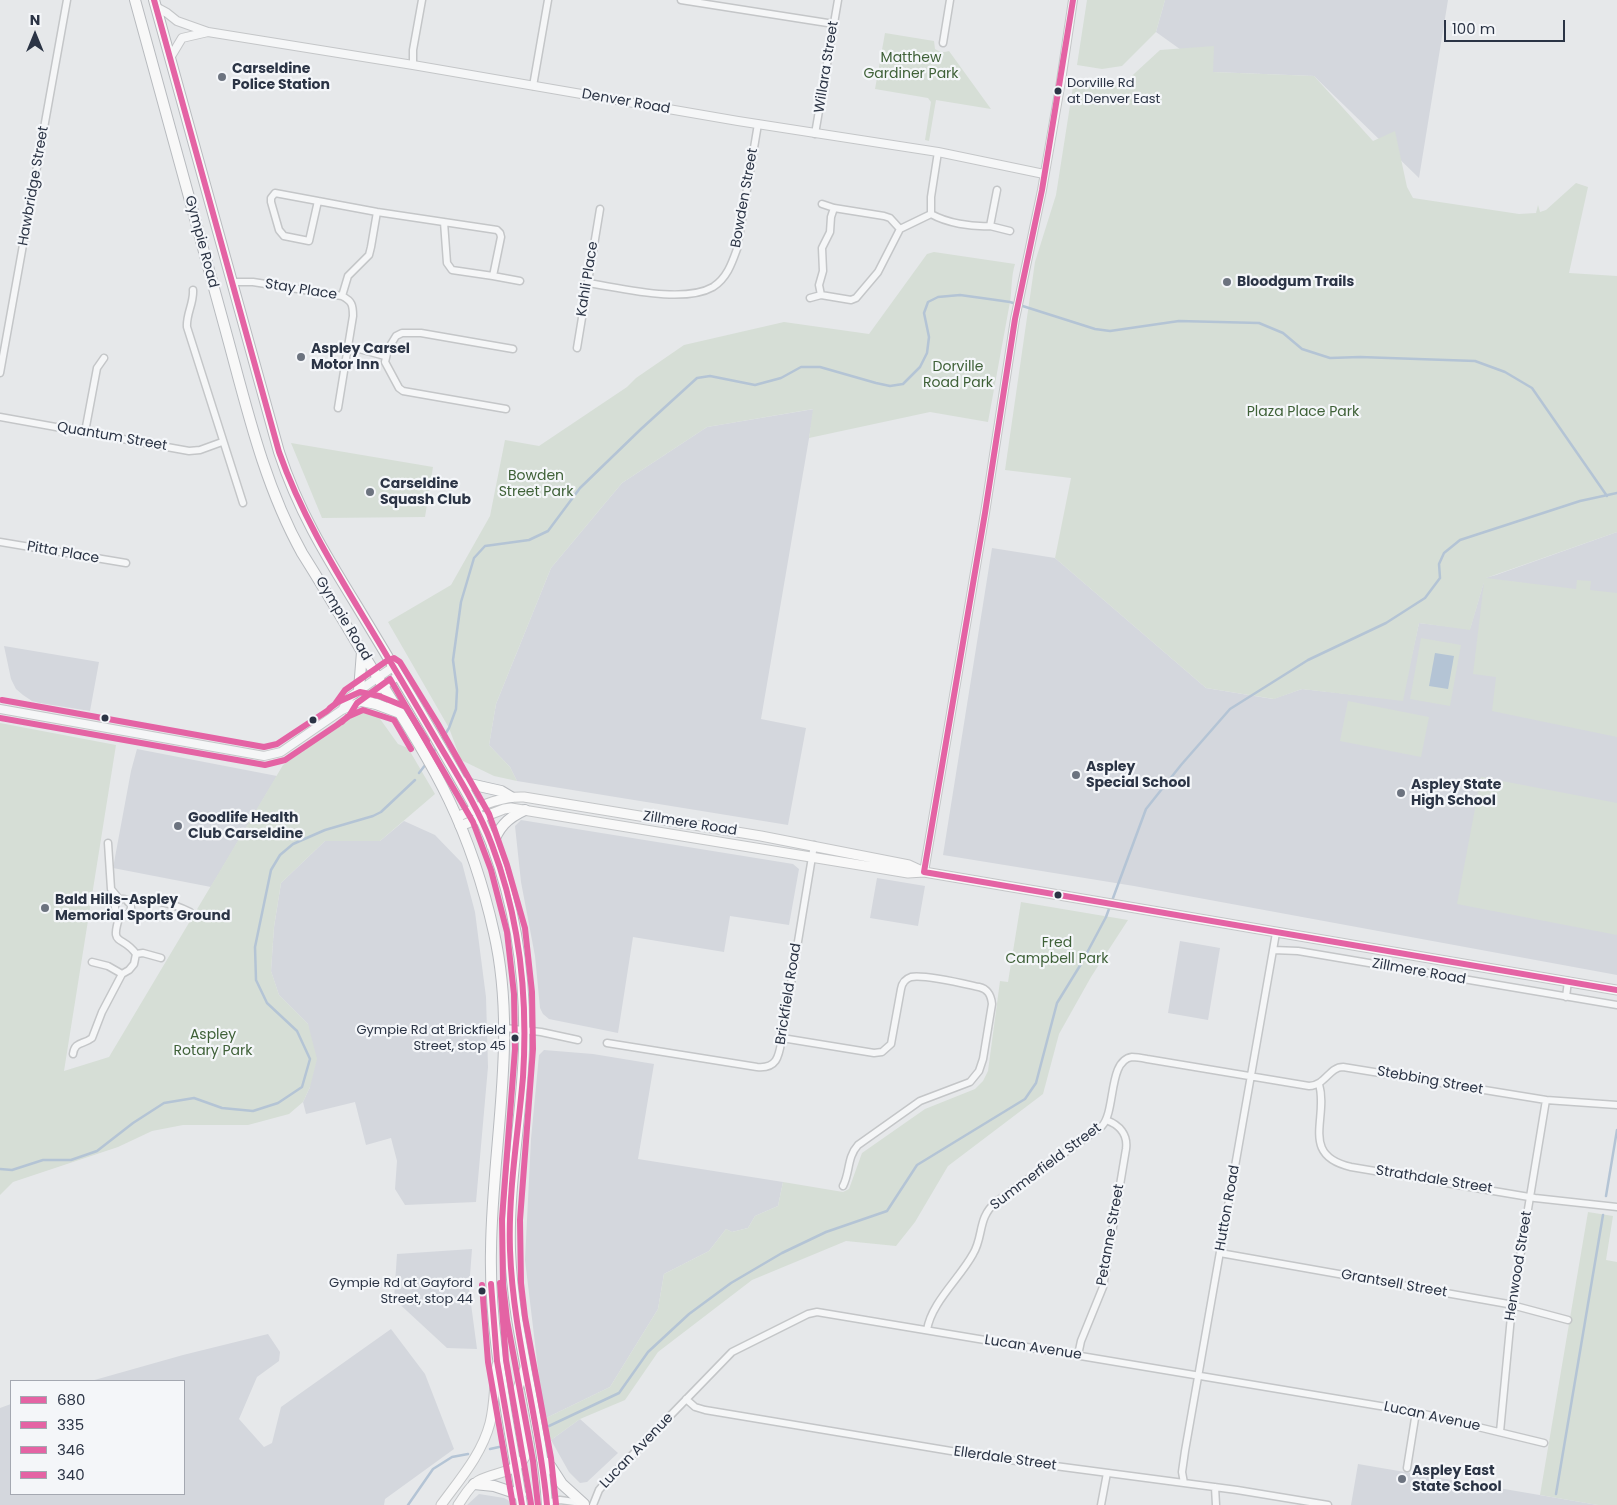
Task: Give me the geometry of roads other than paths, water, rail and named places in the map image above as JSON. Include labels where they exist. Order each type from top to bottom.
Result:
[{"type":"highway","name":"Gympie Road","points":[[135,0],[246,404],[271,487],[295,540],[400,713],[440,783],[459,822],[482,888],[494,933],[500,965],[505,1028],[490,1248],[492,1299],[497,1361],[522,1500]]},
{"type":"highway","name":"Gympie Road","points":[[155,4],[278,452],[297,501],[317,541],[476,808],[502,876],[516,930],[522,975],[524,1031],[510,1236],[512,1291],[542,1460],[545,1504]]},
{"type":"highway","points":[[173,140],[191,135]]},
{"type":"highway","points":[[358,690],[362,652]]},
{"type":"highway","points":[[362,702],[376,704],[400,713]]},
{"type":"highway","points":[[461,782],[501,791],[511,796]]},
{"type":"highway","points":[[492,846],[497,832],[502,826],[512,816],[525,810]]},
{"type":"highway","points":[[542,1460],[551,1467],[562,1484],[590,1505]]},
{"type":"highway","points":[[474,1484],[494,1486],[522,1500]]},
{"type":"main road","name":"Zillmere Road","points":[[459,822],[476,808],[511,796],[814,845],[909,865],[924,872]]},
{"type":"main road","name":"Zillmere Road","points":[[459,822],[481,818],[504,809],[525,810],[908,873],[924,872],[1617,990]]},
{"type":"main road","points":[[441,1505],[473,1461],[485,1437],[491,1418],[497,1361]]},
{"type":"main road","points":[[458,1505],[474,1484],[486,1477],[516,1468],[524,1458],[527,1451],[517,1390],[525,1368]]},
{"type":"street","name":"Hawbridge Street","points":[[0,373],[3,336],[67,0]]},
{"type":"street","points":[[413,65],[413,50],[422,0]]},
{"type":"street","points":[[534,86],[548,0]]},
{"type":"street","points":[[682,0],[834,24]]},
{"type":"street","name":"Willara Street","points":[[816,134],[838,0]]},
{"type":"street","points":[[943,44],[950,0]]},
{"type":"street","points":[[924,872],[982,532],[1015,319],[1061,81],[1073,0]]},
{"type":"street","name":"Denver Road","points":[[155,4],[177,21],[208,32],[816,134],[938,152],[1044,174]]},
{"type":"street","name":"Denver Road","points":[[170,58],[182,38],[188,35],[208,32]]},
{"type":"street","name":"Bowden Street","points":[[588,283],[679,295],[705,290],[724,277],[730,268],[737,249],[758,124]]},
{"type":"street","points":[[930,214],[938,152]]},
{"type":"street","points":[[990,226],[996,190]]},
{"type":"street","points":[[318,202],[308,241],[284,236],[280,230],[271,202],[272,196],[275,193],[377,212],[497,230],[501,237],[493,276]]},
{"type":"street","points":[[822,204],[890,218],[900,230]]},
{"type":"street","points":[[821,295],[819,285],[823,272],[822,248],[830,232],[834,208]]},
{"type":"street","name":"Kahli Place","points":[[577,348],[600,209]]},
{"type":"street","points":[[342,296],[348,276],[369,255],[377,212]]},
{"type":"street","points":[[930,214],[940,219],[979,227],[990,226],[1010,231]]},
{"type":"street","points":[[810,298],[821,295],[851,300],[856,298],[878,272],[900,230],[930,214]]},
{"type":"street","points":[[444,222],[447,263],[452,270],[520,281]]},
{"type":"street","name":"Stay Place","points":[[232,282],[253,282],[342,296],[350,300],[353,307],[353,316],[338,408]]},
{"type":"street","name":"Gympie Road","points":[[193,290],[193,301],[187,319],[187,327],[222,442],[243,503]]},
{"type":"street","points":[[506,409],[403,391],[399,388],[388,369],[385,356],[396,336],[402,333],[421,333],[512,349]]},
{"type":"street","points":[[348,346],[385,356]]},
{"type":"street","points":[[85,432],[97,368],[104,358]]},
{"type":"street","name":"Quantum Street","points":[[0,417],[188,450],[200,450],[222,442]]},
{"type":"street","name":"Pitta Place","points":[[0,542],[126,563]]},
{"type":"street","points":[[0,710],[264,756],[281,752],[342,710],[362,702],[381,682],[396,672]]},
{"type":"street","points":[[342,710],[350,697],[358,690],[381,682]]},
{"type":"street","points":[[108,843],[111,888],[120,900],[128,902],[138,899],[171,904],[190,912]]},
{"type":"street","name":"Brickfield Road","points":[[607,1042],[764,1068],[772,1065],[778,1058],[782,1038],[814,845]]},
{"type":"street","points":[[120,900],[115,906],[116,911],[120,915]]},
{"type":"street","points":[[120,915],[125,915],[129,912],[131,907],[128,902]]},
{"type":"street","points":[[73,1054],[74,1048],[77,1045],[92,1038],[102,1012],[122,974],[130,970],[134,964],[136,954],[132,948],[115,935],[120,915]]},
{"type":"street","name":"Hutton Road","points":[[1184,1483],[1182,1470],[1276,933]]},
{"type":"street","name":"Zillmere Road","points":[[1273,950],[1298,952],[1617,1005]]},
{"type":"street","points":[[136,954],[143,953],[161,958]]},
{"type":"street","points":[[92,962],[108,966],[122,974]]},
{"type":"street","points":[[782,1038],[878,1053],[887,1050],[891,1044],[902,984],[907,979],[918,977],[979,987],[987,990],[990,995],[992,1004],[983,1059],[975,1076],[965,1085],[920,1101],[858,1145],[853,1152],[842,1186]]},
{"type":"street","points":[[1566,997],[1568,981]]},
{"type":"street","points":[[505,1028],[541,1032],[578,1040]]},
{"type":"street","name":"Summerfield Street","points":[[927,1330],[931,1315],[973,1255],[987,1211],[996,1202],[1097,1130],[1106,1120],[1117,1070],[1122,1062],[1130,1058],[1147,1059],[1251,1076]]},
{"type":"street","name":"Stebbing Street","points":[[1319,1084],[1336,1068],[1344,1067],[1546,1100],[1617,1105]]},
{"type":"street","points":[[1251,1076],[1305,1086],[1319,1084]]},
{"type":"street","name":"Strathdale Street","points":[[1319,1084],[1322,1099],[1318,1131],[1320,1144],[1326,1155],[1336,1162],[1530,1197],[1617,1207]]},
{"type":"street","name":"Henwood Street","points":[[1500,1432],[1512,1306],[1546,1100]]},
{"type":"street","name":"Petanne Street","points":[[1078,1355],[1081,1341],[1103,1287],[1126,1149],[1124,1134],[1114,1123],[1106,1120]]},
{"type":"street","name":"Grantsell Street","points":[[1220,1253],[1512,1306],[1568,1320]]},
{"type":"street","name":"Lucan Avenue","points":[[590,1505],[599,1490],[732,1352],[812,1313],[927,1330],[1416,1412],[1544,1443]]},
{"type":"street","name":"Ellerdale Street","points":[[686,1399],[695,1407],[705,1410],[987,1457],[1215,1487],[1328,1505]]},
{"type":"street","points":[[1407,1468],[1416,1412]]},
{"type":"street","points":[[1101,1505],[1107,1473]]},
{"type":"street","points":[[1215,1487],[1216,1505]]},
{"type":"street","points":[[545,1504],[560,1500],[590,1505]]},
{"type":"water","points":[[1435,653],[1454,656],[1448,689],[1429,686]]},
{"type":"waterway","points":[[441,741],[449,728],[456,709],[457,690],[453,660],[461,602],[474,558],[485,546],[529,540],[548,531],[580,488],[697,378],[710,376],[755,385],[781,378],[801,367],[820,367],[890,386],[903,384],[920,367],[927,353],[929,337],[924,313],[928,302],[938,297],[960,295],[1010,302],[1095,329],[1110,331],[1179,321],[1259,323],[1283,333],[1302,349],[1330,358],[1360,357],[1475,361],[1505,372],[1532,388],[1607,496]]},
{"type":"waterway","points":[[549,1426],[619,1393],[648,1352],[689,1314],[731,1283],[782,1253],[826,1232],[887,1211],[917,1165],[1025,1099],[1036,1083],[1057,1003],[1081,964],[1106,917],[1146,809],[1181,765],[1230,709],[1308,660],[1386,623],[1425,598],[1440,578],[1439,564],[1444,553],[1460,540],[1580,501],[1617,493]]},
{"type":"waterway","points":[[430,757],[437,747]]},
{"type":"waterway","points":[[419,773],[426,764]]},
{"type":"waterway","points":[[0,1169],[12,1170],[43,1160],[71,1160],[97,1151],[133,1123],[164,1103],[194,1098],[222,1108],[253,1111],[278,1103],[302,1087],[310,1059],[297,1031],[267,1003],[256,980],[255,947],[271,870],[280,855],[293,844],[325,830],[381,812],[415,780]]},
{"type":"waterway","points":[[1606,1196],[1617,1130]]},
{"type":"waterway","points":[[1556,1494],[1603,1215]]},
{"type":"waterway","points":[[490,1449],[499,1447]]},
{"type":"waterway","points":[[408,1505],[433,1469],[452,1457],[468,1454]]},
{"type":"place","name":"Carseldine Police Station","points":[[222,77]]},
{"type":"place","name":"Dorville Rd at Denver East","points":[[1058,91]]},
{"type":"place","name":"Bloodgum Trails","points":[[1227,282]]},
{"type":"place","name":"Aspley Carsel Motor Inn","points":[[301,357]]},
{"type":"place","name":"Carseldine Squash Club","points":[[370,492]]},
{"type":"place","name":"Aspley Special School","points":[[1076,775]]},
{"type":"place","name":"Aspley State High School","points":[[1401,793]]},
{"type":"place","name":"Goodlife Health Club Carseldine","points":[[178,826]]},
{"type":"place","name":"Bald Hills-Aspley Memorial Sports Ground","points":[[45,908]]},
{"type":"place","name":"Gympie Rd at Brickfield Street, stop 45","points":[[515,1038]]},
{"type":"place","name":"Gympie Rd at Gayford Street, stop 44","points":[[482,1291]]},
{"type":"place","name":"Aspley East State School","points":[[1402,1479]]},
{"type":"park label","name":"Matthew Gardiner Park","points":[[911,66]]},
{"type":"park label","name":"Dorville Road Park","points":[[958,376]]},
{"type":"park label","name":"Plaza Place Park","points":[[1303,412]]},
{"type":"park label","name":"Bowden Street Park","points":[[536,484]]},
{"type":"park label","name":"Fred Campbell Park","points":[[1057,952]]},
{"type":"park label","name":"Aspley Rotary Park","points":[[213,1044]]}]
